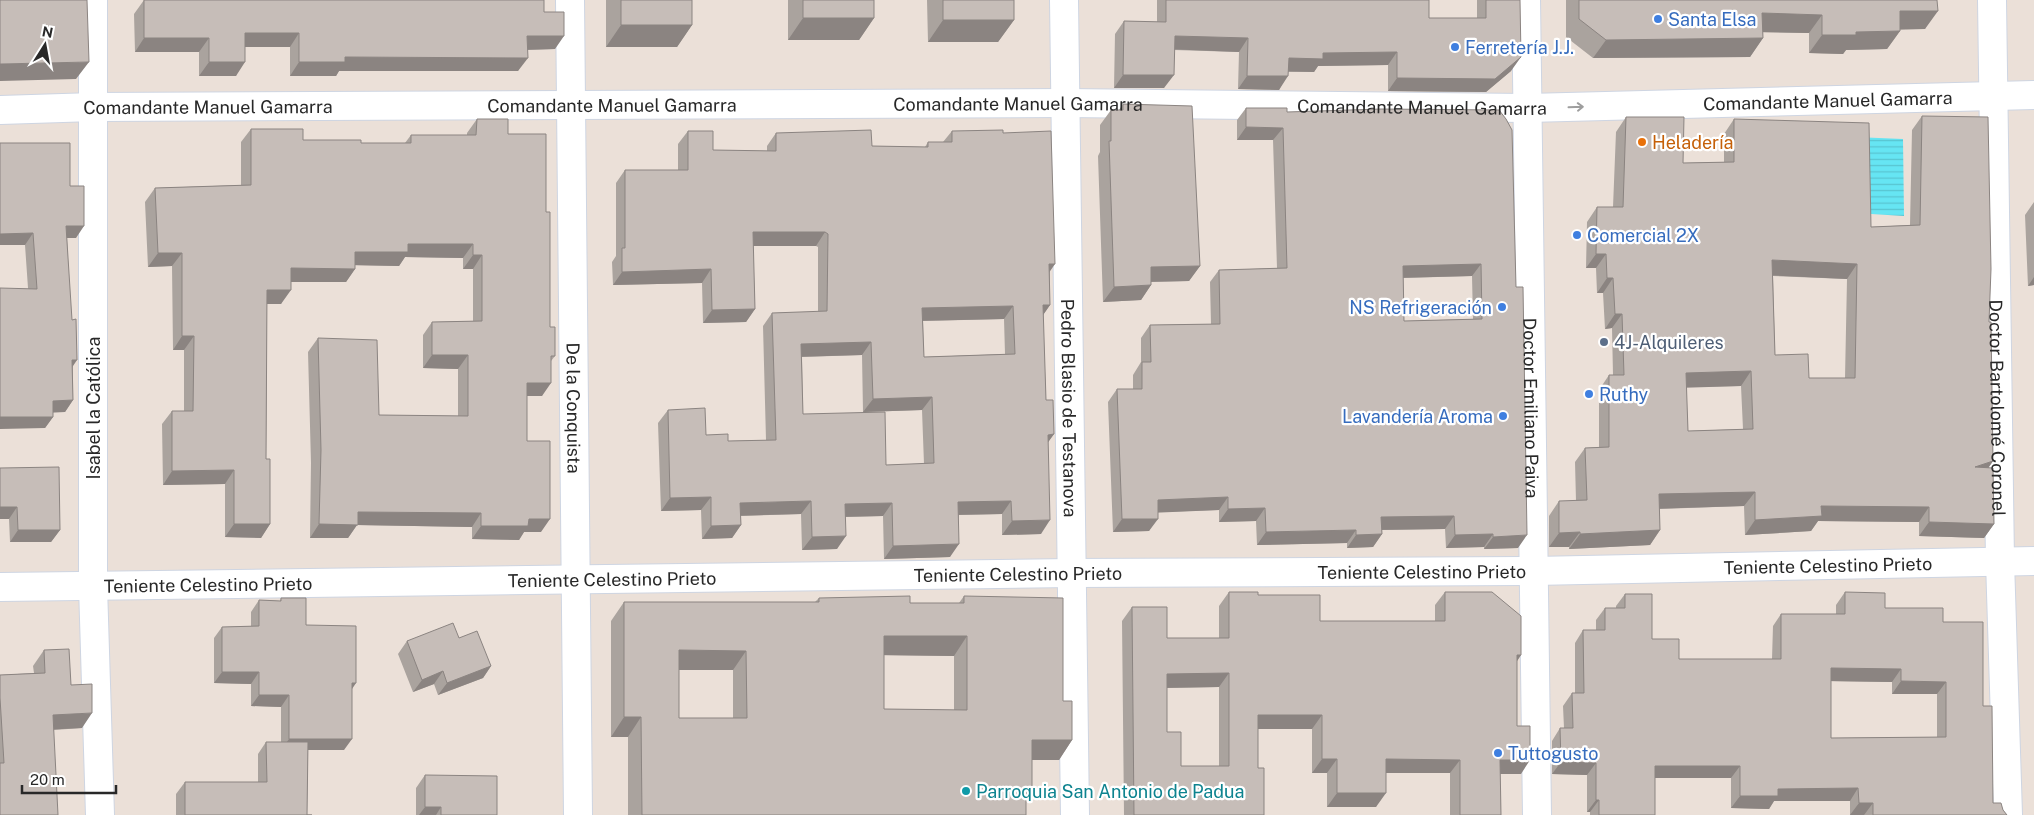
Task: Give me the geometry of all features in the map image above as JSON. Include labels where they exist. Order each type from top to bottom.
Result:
[{"type":"street","name":"Isabel la Católica","points":[[93,0],[93,586],[100,815]]},
{"type":"street","name":"De la Conquista","points":[[570,0],[578,815]]},
{"type":"street","name":"Pedro Blasio de Testanova","points":[[1064,0],[1074,815]]},
{"type":"street","name":"Doctor Emiliano Paiva","points":[[1526,0],[1537,815]]},
{"type":"street","name":"Doctor Bartolomé Coronel","points":[[1992,0],[2000,562],[2008,815]]},
{"type":"street","name":"Comandante Manuel Gamarra","points":[[0,110],[94,107],[1066,103],[1528,108],[2034,95]]},
{"type":"street","name":"Teniente Celestino Prieto","points":[[0,587],[1071,573],[1534,571],[2034,561]]},
{"type":"water","points":[[1855,137],[1903,139],[1904,216],[1855,213]]},
{"type":"building","points":[[0,0],[87,0],[89,62],[0,64]]},
{"type":"building","points":[[144,0],[544,0],[544,12],[564,12],[564,36],[527,36],[528,58],[345,57],[345,62],[299,62],[299,33],[245,33],[245,62],[209,62],[209,38],[144,38]]},
{"type":"building","points":[[621,0],[692,0],[692,25],[621,25]]},
{"type":"building","points":[[803,0],[874,0],[874,18],[803,18]]},
{"type":"building","points":[[943,0],[1014,0],[1014,20],[943,20]]},
{"type":"building","points":[[1166,0],[1429,0],[1429,18],[1486,18],[1486,0],[1520,0],[1521,57],[1495,79],[1397,78],[1397,52],[1323,53],[1323,59],[1289,58],[1288,76],[1247,76],[1248,38],[1175,36],[1174,75],[1123,75],[1124,21],[1166,22]]},
{"type":"building","points":[[1579,0],[1937,0],[1938,11],[1900,11],[1900,31],[1856,32],[1856,35],[1822,35],[1822,15],[1762,13],[1763,38],[1606,40],[1579,19]]},
{"type":"building","points":[[1123,104],[1192,106],[1200,266],[1151,267],[1151,285],[1114,287],[1109,141],[1111,141],[1111,110],[1123,110]]},
{"type":"building","points":[[1246,108],[1287,108],[1287,112],[1381,109],[1499,110],[1506,119],[1512,130],[1516,287],[1523,287],[1527,535],[1493,537],[1493,534],[1455,535],[1454,516],[1381,517],[1382,534],[1356,535],[1356,530],[1266,532],[1265,508],[1228,509],[1228,497],[1158,500],[1158,519],[1122,519],[1117,389],[1142,389],[1142,362],[1151,362],[1150,325],[1220,324],[1219,270],[1287,268],[1283,128],[1246,127]],"holes":[[[1481,264],[1482,319],[1404,321],[1403,266]]]},
{"type":"building","points":[[1922,116],[1988,117],[1991,269],[1989,322],[1991,322],[1993,461],[1975,467],[1993,468],[1994,524],[1929,522],[1929,507],[1821,506],[1822,516],[1755,520],[1755,492],[1659,494],[1660,530],[1580,534],[1580,532],[1559,533],[1559,501],[1587,500],[1585,448],[1609,447],[1609,375],[1624,375],[1622,314],[1615,314],[1613,278],[1607,278],[1606,254],[1596,254],[1597,207],[1623,207],[1626,117],[1684,117],[1683,163],[1734,162],[1734,119],[1869,123],[1871,227],[1920,225]],"holes":[[[1772,260],[1857,264],[1855,378],[1809,378],[1808,354],[1775,355]],[[1751,371],[1753,429],[1688,431],[1686,373]]]},
{"type":"building","points":[[477,119],[508,119],[508,134],[546,134],[546,212],[550,212],[550,327],[555,327],[555,356],[551,356],[551,383],[527,383],[527,441],[550,441],[550,519],[529,519],[528,526],[481,526],[481,513],[358,512],[358,525],[319,524],[321,450],[318,338],[377,340],[379,415],[468,416],[468,355],[432,355],[432,322],[482,321],[482,255],[473,255],[473,244],[408,244],[408,252],[355,252],[355,269],[291,268],[291,290],[267,290],[266,459],[270,459],[270,524],[234,524],[234,470],[172,471],[172,411],[193,411],[194,336],[182,336],[182,253],[158,253],[155,188],[251,185],[251,129],[303,129],[303,140],[361,140],[361,143],[411,143],[411,135],[476,135]]},
{"type":"building","points":[[871,130],[872,146],[928,147],[928,142],[952,142],[952,131],[1003,130],[1003,133],[1051,131],[1055,264],[1049,264],[1050,305],[1043,305],[1046,400],[1053,400],[1054,434],[1048,435],[1050,520],[1012,521],[1011,501],[958,502],[959,544],[893,546],[892,503],[845,504],[846,536],[812,537],[811,501],[740,503],[741,525],[711,526],[711,497],[670,498],[668,410],[705,408],[706,435],[728,434],[728,441],[776,440],[772,313],[827,311],[828,234],[825,232],[753,232],[755,309],[712,310],[711,269],[622,272],[622,248],[625,248],[625,170],[688,170],[688,131],[713,131],[713,150],[776,151],[776,133]],"holes":[[[1013,306],[1015,354],[924,357],[922,308]],[[871,342],[873,399],[932,397],[934,463],[886,465],[885,412],[803,414],[801,344]]]},
{"type":"building","points":[[0,143],[70,143],[70,186],[84,186],[84,226],[66,226],[72,320],[76,319],[77,360],[72,360],[73,400],[53,401],[53,417],[0,417],[0,288],[37,289],[33,233],[0,234]]},
{"type":"building","points":[[59,467],[60,530],[18,530],[17,507],[0,507],[0,468]]},
{"type":"building","points":[[1229,592],[1258,592],[1258,595],[1320,595],[1320,621],[1445,621],[1445,592],[1492,592],[1521,616],[1521,655],[1517,655],[1517,726],[1530,726],[1530,760],[1500,760],[1501,815],[1460,815],[1460,760],[1386,759],[1386,793],[1337,793],[1337,759],[1322,759],[1322,715],[1258,715],[1258,768],[1264,768],[1264,815],[1134,815],[1132,607],[1167,607],[1167,638],[1229,638]],"holes":[[[1229,673],[1229,766],[1181,766],[1181,732],[1167,732],[1167,674]]]},
{"type":"building","points":[[1845,592],[1885,593],[1885,608],[1943,608],[1943,622],[1983,622],[1983,706],[1992,706],[1993,803],[2001,803],[2007,815],[1873,815],[1873,803],[1859,803],[1858,788],[1778,789],[1778,796],[1740,796],[1740,766],[1655,766],[1655,815],[1599,815],[1599,800],[1596,800],[1596,763],[1561,762],[1560,728],[1573,728],[1572,693],[1584,693],[1583,630],[1605,630],[1605,608],[1625,608],[1625,594],[1652,594],[1652,639],[1679,639],[1679,659],[1781,659],[1781,614],[1845,614]],"holes":[[[1831,668],[1901,669],[1901,681],[1946,682],[1946,737],[1831,738]]]},
{"type":"building","points":[[910,596],[910,603],[964,603],[964,596],[1063,598],[1063,701],[1072,701],[1072,740],[1032,740],[1032,788],[1026,787],[1026,815],[642,815],[641,717],[624,717],[624,602],[819,602],[819,598]],"holes":[[[884,636],[967,636],[967,710],[884,709]],[[679,650],[746,651],[747,718],[679,718]]]},
{"type":"building","points":[[281,598],[306,598],[306,625],[356,626],[356,683],[352,683],[352,739],[289,739],[289,695],[259,695],[259,672],[222,672],[222,627],[259,626],[259,600],[281,601]]},
{"type":"building","points":[[453,623],[459,638],[477,631],[491,666],[447,683],[443,671],[422,680],[407,641]]},
{"type":"building","points":[[69,649],[71,685],[92,684],[92,713],[53,715],[58,815],[0,815],[0,763],[4,763],[0,675],[45,673],[44,650]]},
{"type":"building","points":[[266,742],[308,742],[307,815],[185,815],[185,782],[267,782]]},
{"type":"building","points":[[425,775],[497,776],[497,815],[441,815],[441,807],[425,807]]},
{"type":"place","name":"Santa Elsa","points":[[1658,19]]},
{"type":"place","name":"Ferretería J.J.","points":[[1455,47]]},
{"type":"place","name":"Heladería","points":[[1642,142]]},
{"type":"place","name":"Comercial 2X","points":[[1577,235]]},
{"type":"place","name":"NS Refrigeración","points":[[1502,307]]},
{"type":"place","name":"4J-Alquileres","points":[[1604,342]]},
{"type":"place","name":"Ruthy","points":[[1589,394]]},
{"type":"place","name":"Lavandería Aroma","points":[[1503,416]]},
{"type":"place","name":"Tuttogusto","points":[[1498,753]]},
{"type":"place","name":"Parroquia San Antonio de Padua","points":[[966,791]]}]
